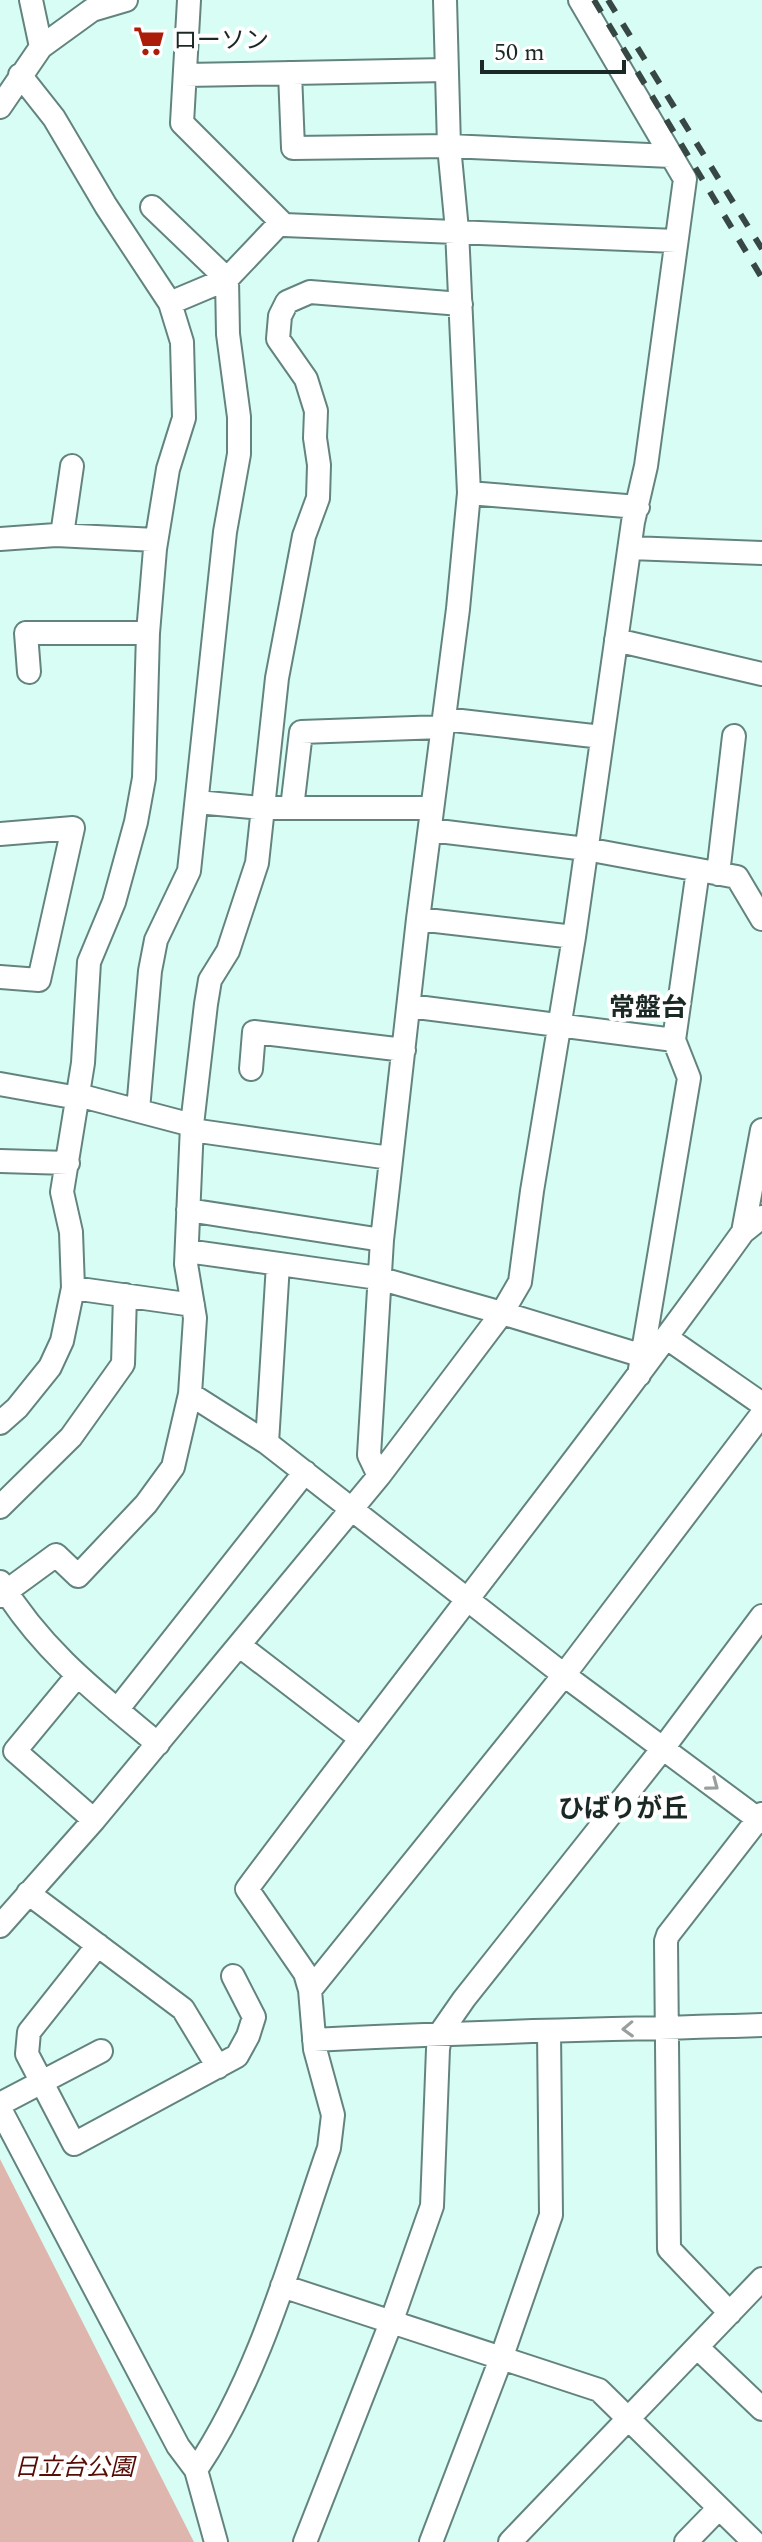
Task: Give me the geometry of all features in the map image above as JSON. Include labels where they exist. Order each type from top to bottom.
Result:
[{"type":"street","points":[[31,0],[41,47]]},
{"type":"street","points":[[0,107],[41,47],[91,5],[126,0]]},
{"type":"street","points":[[189,0],[182,123],[284,225],[676,241]]},
{"type":"street","points":[[379,1476],[369,1455],[378,1278],[469,493],[457,230],[449,146],[445,0]]},
{"type":"street","points":[[0,1926],[94,1820],[379,1476],[502,1313],[520,1282],[630,548],[646,466],[685,179],[580,0]]},
{"type":"street","points":[[185,75],[446,70]]},
{"type":"street","points":[[290,73],[293,148],[449,146],[671,156]]},
{"type":"street","points":[[0,1423],[17,1408],[50,1367],[62,1341],[73,1288],[71,1232],[62,1192],[78,1097],[89,962],[114,902],[136,822],[144,778],[148,633],[156,540],[168,469],[184,418],[182,342],[170,303],[106,206],[54,118],[20,75]]},
{"type":"street","points":[[138,1110],[150,971],[156,940],[189,871],[225,532],[239,454],[239,417],[228,334],[227,279],[152,207]]},
{"type":"street","points":[[170,303],[227,279],[281,222]]},
{"type":"street","points":[[158,1744],[43,1643],[2,1590],[56,1555],[78,1576],[146,1504],[173,1467],[190,1394],[195,1318],[186,1264],[192,1127],[210,980],[228,951],[257,863],[277,678],[294,577],[318,498],[316,411],[306,379],[278,339],[280,316],[287,302],[310,292],[461,304]]},
{"type":"street","points":[[62,535],[72,466]]},
{"type":"street","points":[[469,493],[638,507]]},
{"type":"street","points":[[0,539],[62,535],[156,540]]},
{"type":"street","points":[[630,548],[762,553]]},
{"type":"street","points":[[29,672],[26,633],[148,633]]},
{"type":"street","points":[[616,640],[762,674]]},
{"type":"street","points":[[292,808],[301,732],[443,723],[602,737]]},
{"type":"street","points":[[640,1366],[689,1078],[674,1040],[734,736]]},
{"type":"street","points":[[197,802],[431,819],[737,877],[762,919]]},
{"type":"street","points":[[0,834],[73,828],[39,980],[0,977]]},
{"type":"street","points":[[418,919],[574,937]]},
{"type":"street","points":[[409,1006],[674,1040]]},
{"type":"street","points":[[251,1069],[254,1032],[404,1050]]},
{"type":"street","points":[[0,1084],[138,1110],[192,1127],[390,1158]]},
{"type":"street","points":[[743,1232],[762,1130]]},
{"type":"street","points":[[0,1161],[68,1163]]},
{"type":"street","points":[[188,1210],[382,1240]]},
{"type":"street","points":[[196,2470],[210,2450],[257,2356],[329,2148],[333,2115],[314,2040],[310,1990],[305,1973],[247,1889],[640,1366],[667,1338],[743,1232],[762,1217]]},
{"type":"street","points":[[187,1251],[378,1278],[502,1313],[640,1366]]},
{"type":"street","points":[[267,1443],[278,1264]]},
{"type":"street","points":[[73,1288],[193,1305]]},
{"type":"street","points":[[0,1507],[71,1437],[123,1364],[125,1295]]},
{"type":"street","points":[[667,1338],[762,1404]]},
{"type":"street","points":[[190,1394],[267,1443],[564,1675],[761,1818],[668,1935],[669,2249],[730,2313]]},
{"type":"street","points":[[310,1990],[564,1675],[762,1414]]},
{"type":"street","points":[[117,1710],[305,1472]]},
{"type":"street","points":[[305,2542],[392,2320],[432,2206],[441,2032],[664,1747],[762,1616]]},
{"type":"street","points":[[240,1646],[360,1738]]},
{"type":"street","points":[[77,1676],[15,1751],[94,1820]]},
{"type":"street","points":[[28,1893],[183,2009],[218,2067]]},
{"type":"street","points":[[98,1945],[29,2032],[27,2054],[74,2144],[237,2056],[254,2017],[233,1976]]},
{"type":"street","points":[[314,2040],[441,2032],[762,2025]]},
{"type":"street","points":[[431,2542],[502,2356],[551,2215],[549,2032]]},
{"type":"street","points":[[101,2051],[0,2106],[178,2446],[196,2470],[216,2542]]},
{"type":"street","points":[[510,2542],[762,2279]]},
{"type":"street","points":[[282,2286],[599,2390],[754,2542]]},
{"type":"street","points":[[697,2347],[762,2409]]},
{"type":"street","points":[[686,2542],[719,2508]]},
{"type":"green space","name":"日立台公園","points":[[0,2159],[194,2542],[0,2542]]},
{"type":"railway","points":[[594,0],[762,278]]},
{"type":"railway","points":[[608,0],[762,249]]},
{"type":"place","name":"ローソン","points":[[149,41]]},
{"type":"district","name":"常盤台","points":[[648,1008]]},
{"type":"district","name":"ひばりが丘","points":[[623,1809]]}]
